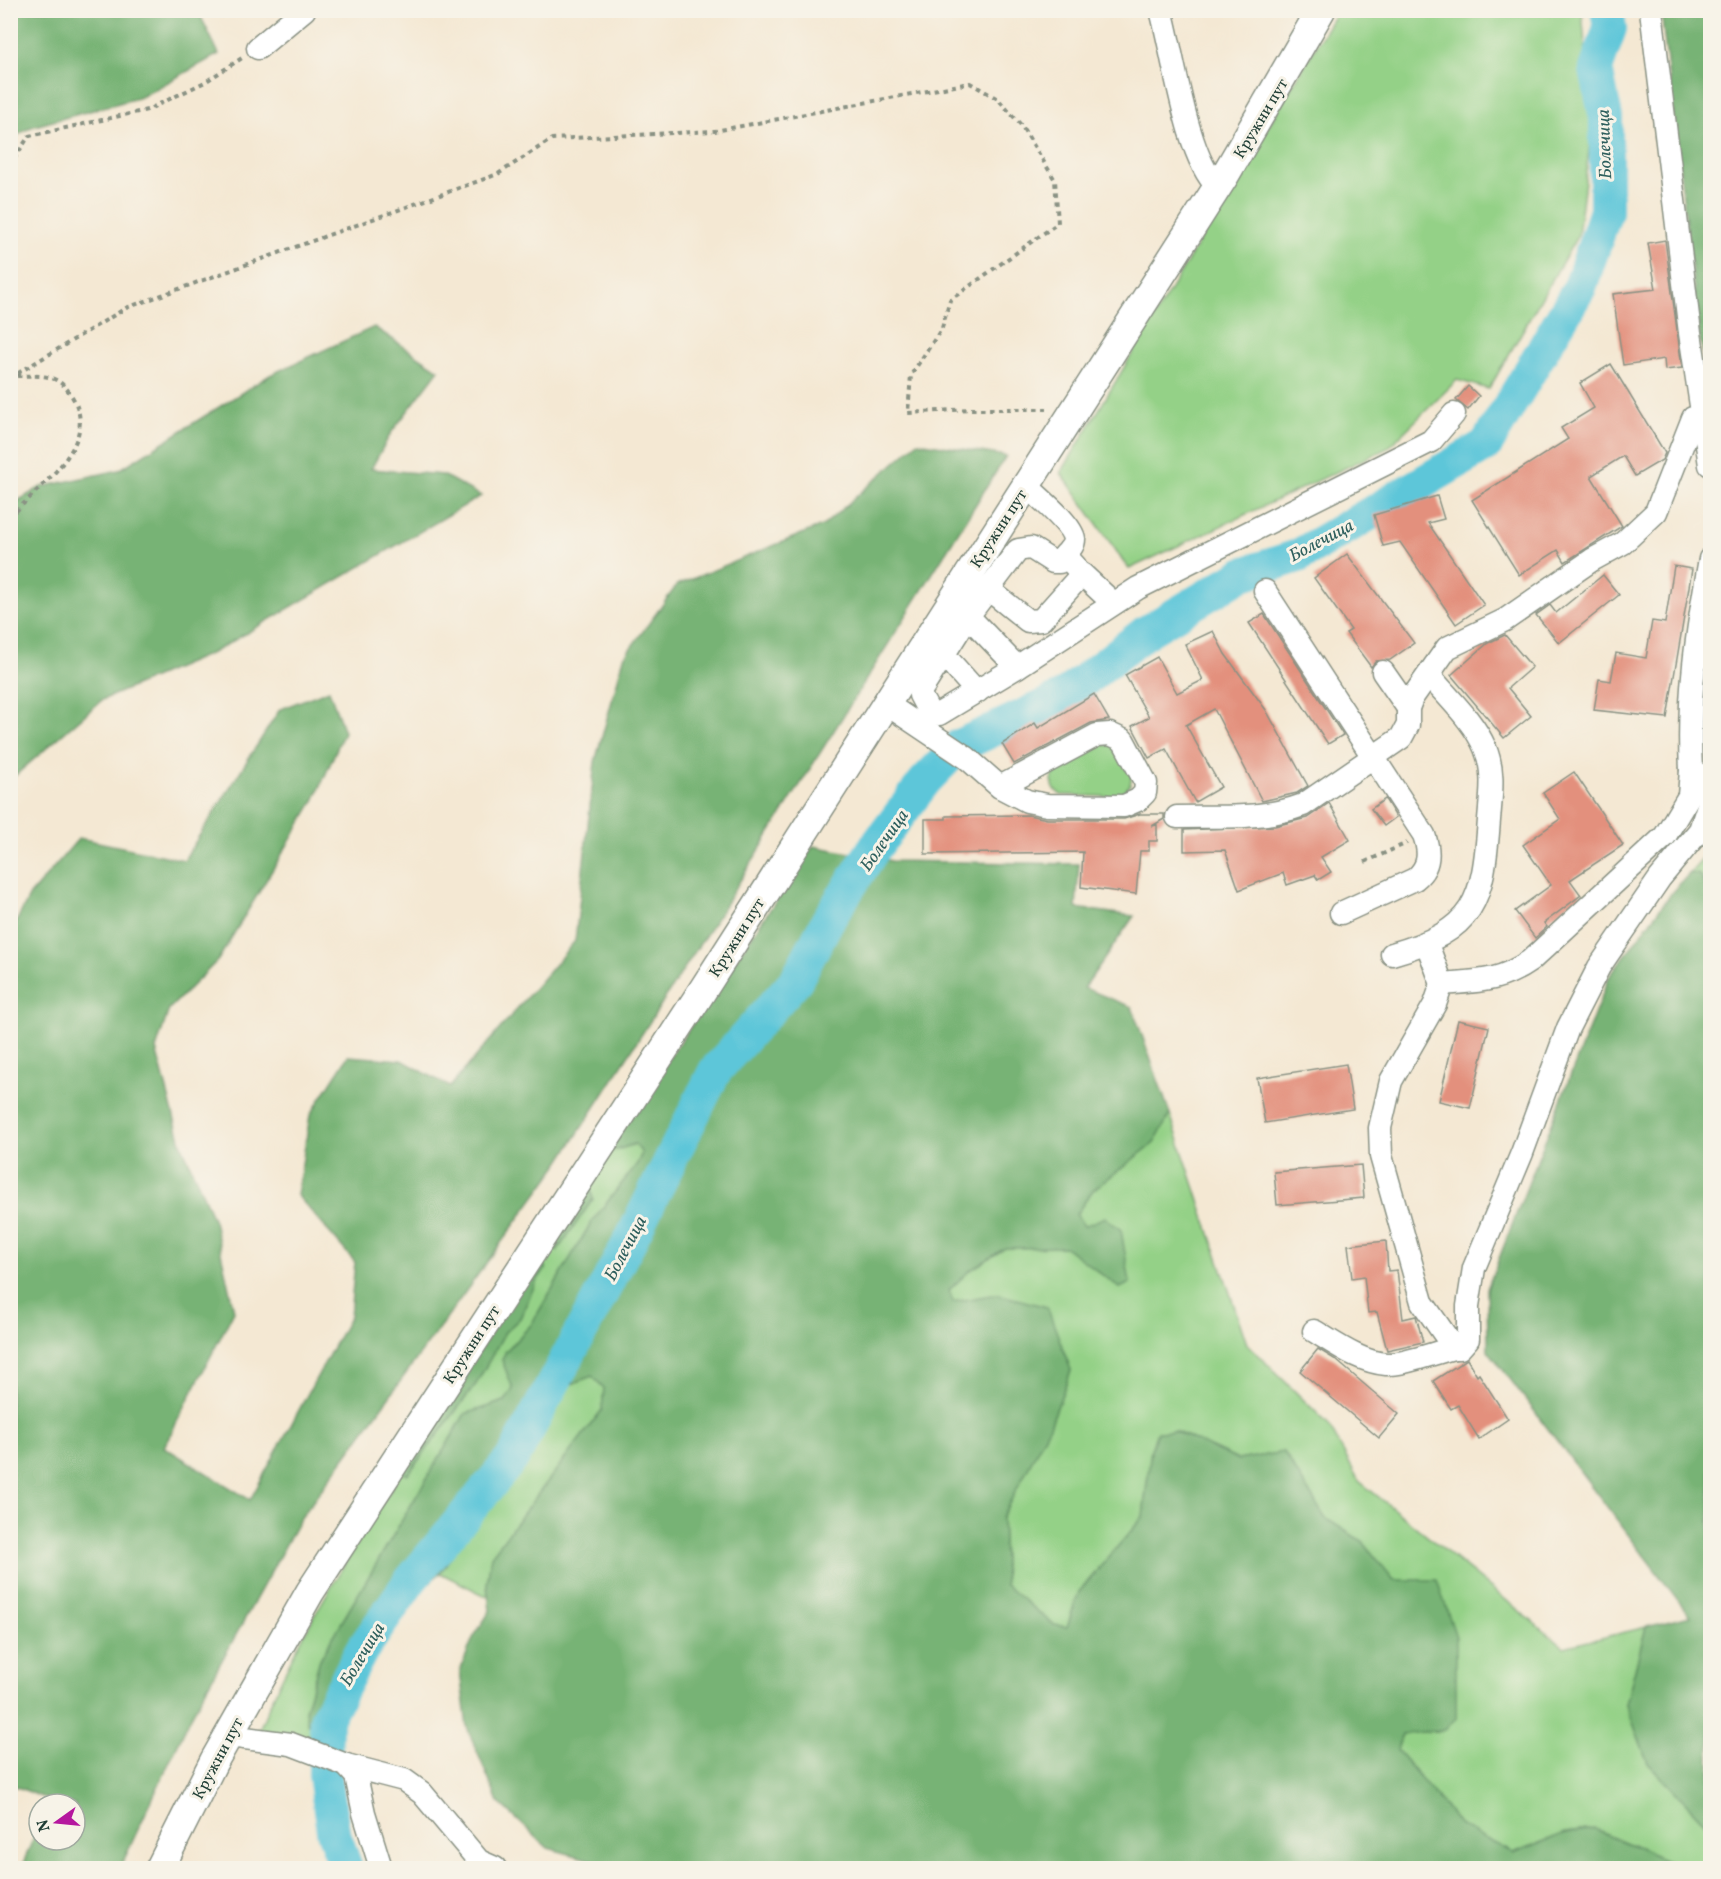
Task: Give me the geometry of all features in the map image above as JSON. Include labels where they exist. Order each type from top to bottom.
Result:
[{"type":"main road","name":"Кружни пут","points":[[160,1869],[229,1736],[310,1592],[697,999],[1253,131],[1321,10]]},
{"type":"street","points":[[258,48],[304,10]]},
{"type":"street","points":[[1161,10],[1195,149],[1206,174],[1217,186]]},
{"type":"street","points":[[1651,10],[1690,333],[1710,465]]},
{"type":"street","points":[[1026,485],[1069,527],[1074,537],[1073,545],[1059,562],[1053,562],[1031,548],[1018,550],[968,616],[920,695],[929,712],[939,714],[976,692],[1112,602],[1413,450],[1442,431],[1454,414]]},
{"type":"street","points":[[1177,817],[1272,814],[1288,811],[1303,805],[1401,738],[1408,725],[1408,708],[1412,698],[1447,648],[1504,620],[1592,560],[1623,543],[1656,512],[1692,418],[1704,417]]},
{"type":"street","points":[[1065,555],[1112,602]]},
{"type":"street","points":[[1314,1331],[1354,1353],[1388,1364],[1460,1348],[1468,1339],[1468,1306],[1474,1268],[1522,1154],[1568,1028],[1599,967],[1660,878],[1701,830],[1708,802],[1703,776],[1689,735],[1694,648],[1710,559]]},
{"type":"street","points":[[987,588],[1028,621],[1035,622],[1041,620],[1082,574]]},
{"type":"street","points":[[1265,591],[1424,835],[1429,847],[1424,872],[1416,879],[1341,913]]},
{"type":"street","points":[[968,616],[1017,667]]},
{"type":"street","points":[[944,655],[976,692]]},
{"type":"street","points":[[1383,672],[1408,708]]},
{"type":"street","points":[[1392,954],[1428,944],[1448,931],[1470,909],[1480,891],[1485,873],[1492,775],[1478,731],[1429,675]]},
{"type":"street","points":[[885,703],[967,758],[1000,787],[1027,801],[1047,806],[1124,806],[1138,800],[1145,793],[1146,783],[1123,740],[1110,734],[1097,735],[1000,787]]},
{"type":"street","points":[[1442,984],[1493,980],[1513,973],[1530,961],[1665,836],[1703,776]]},
{"type":"street","points":[[1428,944],[1442,984],[1435,1004],[1391,1081],[1380,1128],[1381,1156],[1422,1302],[1454,1348]]},
{"type":"street","points":[[229,1736],[291,1744],[346,1765],[404,1780],[422,1793],[479,1861],[495,1869]]},
{"type":"street","points":[[346,1765],[356,1776],[364,1813],[381,1869]]},
{"type":"path","points":[[10,194],[15,184],[14,159],[29,135],[147,110],[205,82],[258,48]]},
{"type":"path","points":[[11,376],[126,308],[498,174],[552,139],[715,131],[970,83],[998,99],[1026,135],[1055,180],[1058,223],[950,300],[942,328],[911,375],[908,413],[1040,408],[1071,415]]},
{"type":"path","points":[[10,518],[69,455],[80,431],[77,406],[65,384],[48,376],[11,376]]},
{"type":"path","points":[[1365,862],[1424,835]]},
{"type":"green space","points":[[11,10],[198,11],[219,54],[141,97],[31,127],[11,139]]},
{"type":"green space","points":[[1337,11],[1582,11],[1592,127],[1578,235],[1489,389],[1457,380],[1388,448],[1129,569],[1061,473]]},
{"type":"green space","points":[[1661,11],[1710,11],[1710,390],[1700,340]]},
{"type":"green space","points":[[374,327],[439,370],[391,433],[371,469],[443,475],[481,496],[214,652],[102,700],[11,779],[11,505],[41,487],[119,470],[270,375]]},
{"type":"green space","points":[[918,442],[1006,456],[716,919],[557,1166],[300,1519],[190,1718],[120,1868],[21,1868],[28,1852],[87,1852],[87,1792],[30,1792],[10,1784],[10,934],[30,895],[79,838],[184,860],[280,709],[329,690],[344,732],[314,801],[218,960],[169,1009],[156,1049],[181,1143],[214,1221],[234,1311],[164,1447],[250,1500],[350,1316],[355,1262],[297,1195],[310,1115],[348,1056],[402,1060],[450,1087],[575,941],[595,762],[624,657],[677,585],[824,525]]},
{"type":"green space","points":[[1092,743],[1116,746],[1132,775],[1130,785],[1118,797],[1061,795],[1054,789],[1052,780],[1054,773]]},
{"type":"green space","points":[[1710,842],[1710,898],[1700,875],[1690,873],[1701,861]]},
{"type":"green space","points":[[813,846],[892,861],[1079,864],[1076,908],[1134,916],[1084,988],[1132,1007],[1170,1114],[1154,1143],[1093,1190],[1076,1214],[1084,1226],[1105,1217],[1121,1230],[1130,1283],[1120,1288],[1065,1247],[1005,1248],[969,1271],[949,1290],[953,1302],[997,1294],[1047,1307],[1071,1370],[1050,1426],[1002,1517],[1005,1585],[1054,1625],[1067,1627],[1079,1592],[1143,1517],[1151,1450],[1157,1432],[1174,1431],[1238,1460],[1284,1452],[1325,1518],[1363,1542],[1394,1580],[1437,1580],[1456,1637],[1456,1718],[1445,1730],[1402,1734],[1397,1750],[1461,1826],[1513,1853],[1566,1833],[1595,1829],[1685,1868],[620,1868],[548,1848],[498,1802],[467,1727],[460,1671],[473,1638],[490,1611],[487,1584],[491,1556],[602,1410],[604,1388],[592,1376],[550,1392],[522,1451],[440,1573],[397,1612],[333,1725],[308,1724],[305,1711],[320,1659],[465,1414],[505,1401],[513,1389],[502,1360],[506,1351],[531,1325],[591,1223],[637,1164],[642,1153],[635,1144],[617,1150],[611,1150],[610,1145]]},
{"type":"green space","points":[[1690,873],[1700,875],[1710,898],[1710,1828],[1648,1763],[1626,1704],[1646,1627],[1690,1616],[1488,1350],[1487,1289],[1609,977],[1673,891]]},
{"type":"green space","points":[[1170,1114],[1247,1344],[1328,1424],[1359,1481],[1564,1647],[1646,1627],[1626,1704],[1648,1763],[1710,1828],[1710,1868],[1685,1868],[1595,1829],[1566,1833],[1513,1853],[1461,1826],[1397,1750],[1402,1734],[1445,1730],[1394,1581],[1363,1542],[1325,1518],[1284,1452],[1238,1460],[1175,1431],[1157,1432],[1151,1450],[1143,1517],[1079,1592],[1067,1627],[1054,1625],[1005,1585],[1002,1517],[1050,1426],[1071,1370],[997,1294],[952,1302],[949,1290],[969,1271],[1005,1248],[1065,1247],[1120,1288],[1076,1214],[1093,1190],[1154,1143]]},
{"type":"green space","points":[[635,1144],[642,1153],[637,1164],[591,1223],[531,1325],[506,1351],[502,1360],[514,1389],[505,1401],[465,1414],[320,1659],[305,1711],[308,1724],[333,1725],[337,1754],[259,1730],[306,1630],[401,1473],[408,1474],[476,1384],[505,1332],[520,1318],[536,1282],[546,1268],[536,1261],[593,1199],[584,1188],[610,1145],[617,1150]]},
{"type":"green space","points":[[584,1188],[591,1191],[593,1199],[557,1251],[546,1245]]},
{"type":"green space","points":[[536,1261],[546,1267],[536,1282],[520,1318],[505,1332],[476,1384],[408,1474],[401,1473]]},
{"type":"green space","points":[[592,1376],[604,1388],[602,1410],[491,1556],[487,1584],[488,1597],[440,1573],[522,1451],[550,1392]]},
{"type":"building","points":[[1665,240],[1682,368],[1665,370],[1664,359],[1623,365],[1613,294],[1656,289],[1648,243]]},
{"type":"building","points":[[1611,364],[1665,453],[1662,460],[1635,476],[1623,456],[1591,476],[1622,526],[1565,562],[1558,550],[1519,575],[1472,500],[1568,439],[1561,428],[1594,408],[1580,383]]},
{"type":"building","points":[[1468,386],[1479,396],[1468,410],[1456,400]]},
{"type":"building","points":[[1437,496],[1444,519],[1428,523],[1484,605],[1456,624],[1400,542],[1383,546],[1374,515]]},
{"type":"building","points":[[1347,554],[1414,643],[1390,660],[1376,661],[1371,667],[1346,633],[1351,630],[1314,578]]},
{"type":"building","points":[[1674,566],[1692,569],[1667,718],[1594,710],[1599,679],[1611,681],[1616,653],[1646,658],[1652,621],[1665,623]]},
{"type":"building","points":[[1603,575],[1619,595],[1559,643],[1536,615],[1550,605],[1556,613]]},
{"type":"building","points":[[1264,614],[1343,735],[1328,744],[1249,623]]},
{"type":"building","points":[[1213,631],[1225,654],[1266,710],[1308,786],[1297,793],[1262,801],[1214,709],[1186,725],[1221,787],[1195,802],[1166,749],[1149,758],[1132,726],[1149,717],[1125,675],[1157,657],[1177,693],[1203,680],[1185,644]]},
{"type":"building","points":[[1505,635],[1532,667],[1508,688],[1531,716],[1504,738],[1451,675],[1488,643]]},
{"type":"building","points":[[1094,694],[1109,720],[1091,723],[1014,764],[1002,744],[1035,723],[1038,728]]},
{"type":"building","points":[[1574,772],[1623,845],[1570,880],[1581,895],[1544,923],[1547,927],[1535,938],[1515,911],[1551,885],[1523,845],[1560,819],[1543,793]]},
{"type":"building","points":[[1385,799],[1396,817],[1384,826],[1371,809]]},
{"type":"building","points":[[1329,803],[1350,840],[1321,857],[1331,872],[1318,880],[1315,875],[1287,885],[1283,873],[1239,890],[1225,850],[1184,851],[1184,830],[1275,826],[1307,818]]},
{"type":"building","points":[[1140,814],[1164,814],[1164,819],[1152,826],[1157,825],[1157,841],[1149,841],[1149,851],[1140,851],[1136,894],[1081,887],[1083,852],[925,854],[925,819],[946,819],[946,816],[1028,815],[1047,819],[1124,819]]},
{"type":"building","points":[[1458,1020],[1489,1027],[1470,1108],[1439,1101]]},
{"type":"building","points":[[1346,1064],[1353,1109],[1265,1123],[1257,1078]]},
{"type":"building","points":[[1361,1165],[1364,1198],[1277,1205],[1274,1172]]},
{"type":"building","points":[[1386,1241],[1388,1271],[1397,1270],[1403,1319],[1416,1316],[1423,1342],[1387,1350],[1377,1312],[1368,1313],[1364,1276],[1352,1278],[1348,1245]]},
{"type":"building","points":[[1318,1349],[1336,1360],[1399,1414],[1379,1438],[1300,1371]]},
{"type":"building","points":[[1467,1359],[1508,1419],[1479,1439],[1458,1405],[1451,1409],[1433,1381]]},
{"type":"waterway","name":"Болечица","points":[[346,1868],[333,1831],[325,1774],[326,1719],[362,1650],[410,1581],[514,1456],[631,1239],[715,1071],[796,980],[828,920],[873,850],[925,781],[959,746],[1063,697],[1146,632],[1243,574],[1298,556],[1486,445],[1580,287],[1606,211],[1606,118],[1596,69],[1610,28],[1607,10]]}]
